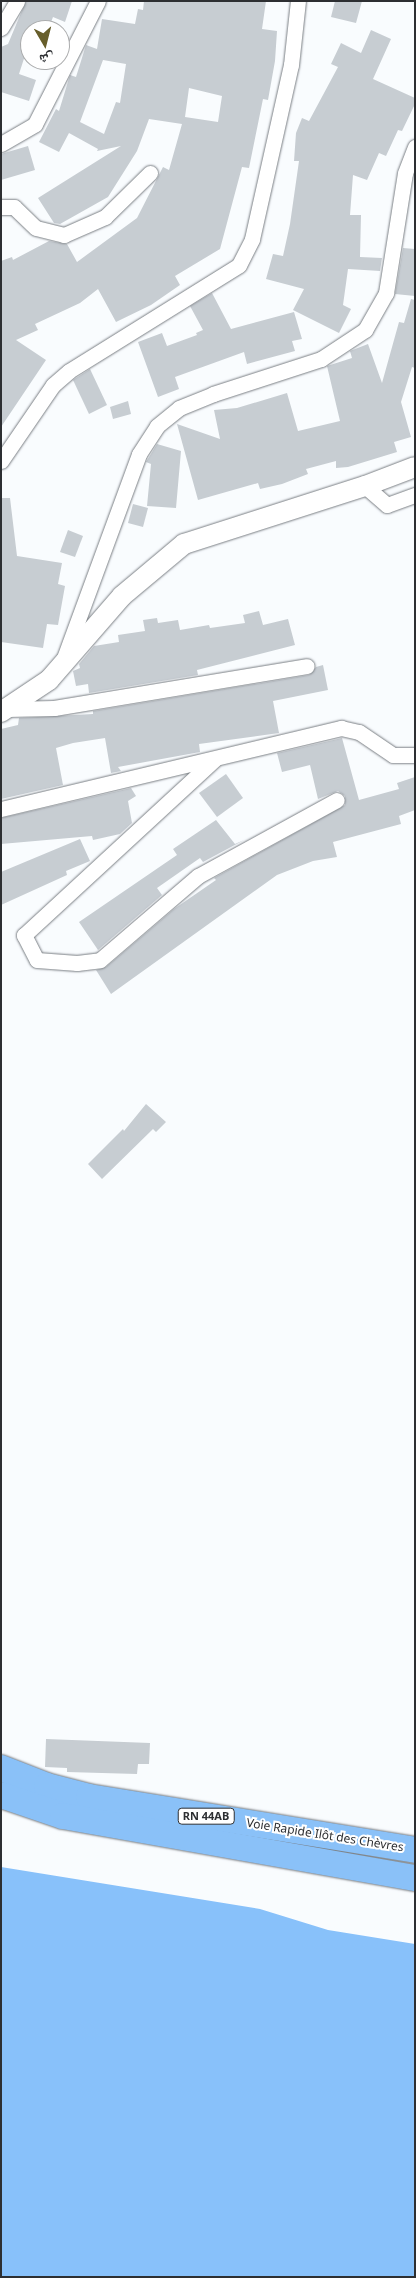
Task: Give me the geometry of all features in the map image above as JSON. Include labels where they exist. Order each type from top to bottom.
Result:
[{"type":"highway","name":"Voie Rapide Ilôt des Chèvres","points":[[1,1768],[47,1786],[89,1797],[415,1850]]},
{"type":"highway","name":"Voie Rapide Ilôt des Chèvres","points":[[1,1795],[63,1816],[415,1878]]},
{"type":"street","points":[[1,28],[18,1]]},
{"type":"street","points":[[1,144],[35,124],[98,1]]},
{"type":"street","points":[[1,461],[53,385],[69,371],[238,265],[252,239],[291,65],[298,1]]},
{"type":"street","points":[[61,666],[138,454],[158,426],[179,408],[212,394],[321,359],[365,330],[386,293],[405,172],[415,147]]},
{"type":"street","points":[[1,207],[14,206],[36,228],[64,235],[105,218],[150,173]]},
{"type":"street","points":[[4,710],[49,680],[122,596],[184,544],[365,486],[415,467]]},
{"type":"street","points":[[365,486],[387,506],[415,495]]},
{"type":"street","points":[[4,710],[54,708],[307,666]]},
{"type":"street","points":[[1,809],[341,728],[359,732],[393,755],[415,755]]},
{"type":"street","points":[[215,759],[24,935],[37,960],[77,963],[100,960],[198,876],[337,800]]},
{"type":"water","points":[[1,1867],[260,1909],[328,1930],[415,1944],[415,2277],[1,2277]]},
{"type":"building","points":[[26,1],[72,1],[66,20],[53,17],[52,20],[20,20],[19,74],[36,80],[29,101],[1,92],[1,47],[8,44]]},
{"type":"building","points":[[144,1],[266,1],[262,29],[277,31],[275,61],[268,100],[263,99],[249,168],[242,167],[220,249],[175,276],[180,285],[151,305],[116,322],[98,289],[80,303],[35,324],[38,330],[16,340],[46,360],[1,427],[1,261],[12,257],[13,260],[49,241],[67,244],[77,262],[137,218],[163,167],[169,170],[182,124],[149,119],[137,151],[108,197],[60,224],[54,223],[38,198],[121,146],[97,151],[98,149],[69,133],[59,152],[39,142],[56,109],[59,111],[70,75],[76,77],[86,45],[97,49],[102,19],[135,24],[138,9],[143,10]],"holes":[[[103,60],[126,64],[120,103],[116,102],[104,134],[80,122]],[[189,88],[222,96],[218,122],[185,117]]]},
{"type":"building","points":[[335,1],[362,1],[356,23],[331,17]]},
{"type":"building","points":[[371,30],[391,39],[373,79],[415,98],[415,104],[402,131],[398,130],[386,156],[379,153],[367,180],[353,175],[350,215],[361,215],[360,257],[382,258],[380,271],[348,269],[343,305],[351,309],[339,333],[293,310],[304,289],[266,279],[273,254],[283,256],[290,224],[299,161],[294,161],[296,133],[302,118],[309,121],[338,67],[331,64],[341,43],[361,53]]},
{"type":"building","points":[[28,146],[35,170],[1,180],[1,154]]},
{"type":"building","points":[[403,248],[415,249],[415,296],[395,294]]},
{"type":"building","points":[[212,293],[231,329],[294,312],[302,339],[292,341],[295,351],[247,364],[244,352],[175,377],[179,389],[158,397],[138,342],[162,333],[167,346],[197,335],[196,333],[203,330],[190,306]]},
{"type":"building","points":[[411,299],[415,300],[415,368],[412,367],[401,402],[411,437],[394,442],[397,452],[348,467],[336,468],[336,461],[306,469],[308,474],[282,484],[260,489],[258,483],[198,500],[177,424],[220,439],[214,410],[237,408],[287,393],[298,431],[340,421],[327,366],[352,358],[350,351],[368,344],[382,383],[399,322],[404,323]]},
{"type":"building","points":[[90,369],[107,405],[89,414],[73,380]]},
{"type":"building","points":[[128,401],[131,414],[113,419],[110,407]]},
{"type":"building","points":[[157,444],[181,451],[176,508],[147,506],[151,464],[146,462]]},
{"type":"building","points":[[1,498],[10,498],[17,556],[62,563],[58,584],[65,586],[58,625],[47,624],[43,648],[1,642]]},
{"type":"building","points":[[133,504],[148,508],[143,527],[128,523]]},
{"type":"building","points":[[68,530],[83,536],[75,557],[60,552]]},
{"type":"building","points":[[259,611],[263,625],[288,619],[295,645],[197,670],[198,675],[89,693],[88,684],[76,686],[73,671],[80,668],[79,664],[94,646],[119,642],[118,635],[145,631],[143,620],[157,618],[158,623],[178,620],[180,630],[209,625],[210,628],[245,623],[243,615]]},
{"type":"building","points":[[323,665],[328,690],[273,701],[279,733],[199,744],[200,752],[118,767],[121,771],[111,773],[105,738],[73,743],[56,748],[63,785],[1,799],[1,729],[18,725],[19,718],[93,714],[93,711],[309,675],[316,667]]},
{"type":"building","points":[[342,738],[359,800],[399,789],[397,783],[415,777],[415,810],[399,816],[401,824],[333,842],[337,857],[313,861],[277,875],[111,994],[96,970],[106,967],[174,909],[216,880],[214,878],[345,805],[345,796],[338,791],[318,799],[310,765],[282,772],[277,753]]},
{"type":"building","points":[[226,774],[243,798],[217,817],[199,793]]},
{"type":"building","points":[[131,788],[136,796],[128,801],[132,823],[120,834],[93,840],[92,836],[1,844],[1,818]]},
{"type":"building","points":[[216,820],[235,844],[244,840],[203,862],[200,858],[157,888],[162,895],[98,950],[79,922],[177,855],[173,849]]},
{"type":"building","points":[[80,839],[90,861],[66,871],[67,875],[1,905],[1,872]]},
{"type":"building","points":[[146,1104],[166,1122],[156,1132],[153,1129],[102,1179],[88,1164],[123,1129],[124,1131]]},
{"type":"building","points":[[46,1739],[150,1743],[149,1764],[138,1764],[137,1774],[67,1772],[67,1768],[45,1767]]}]
